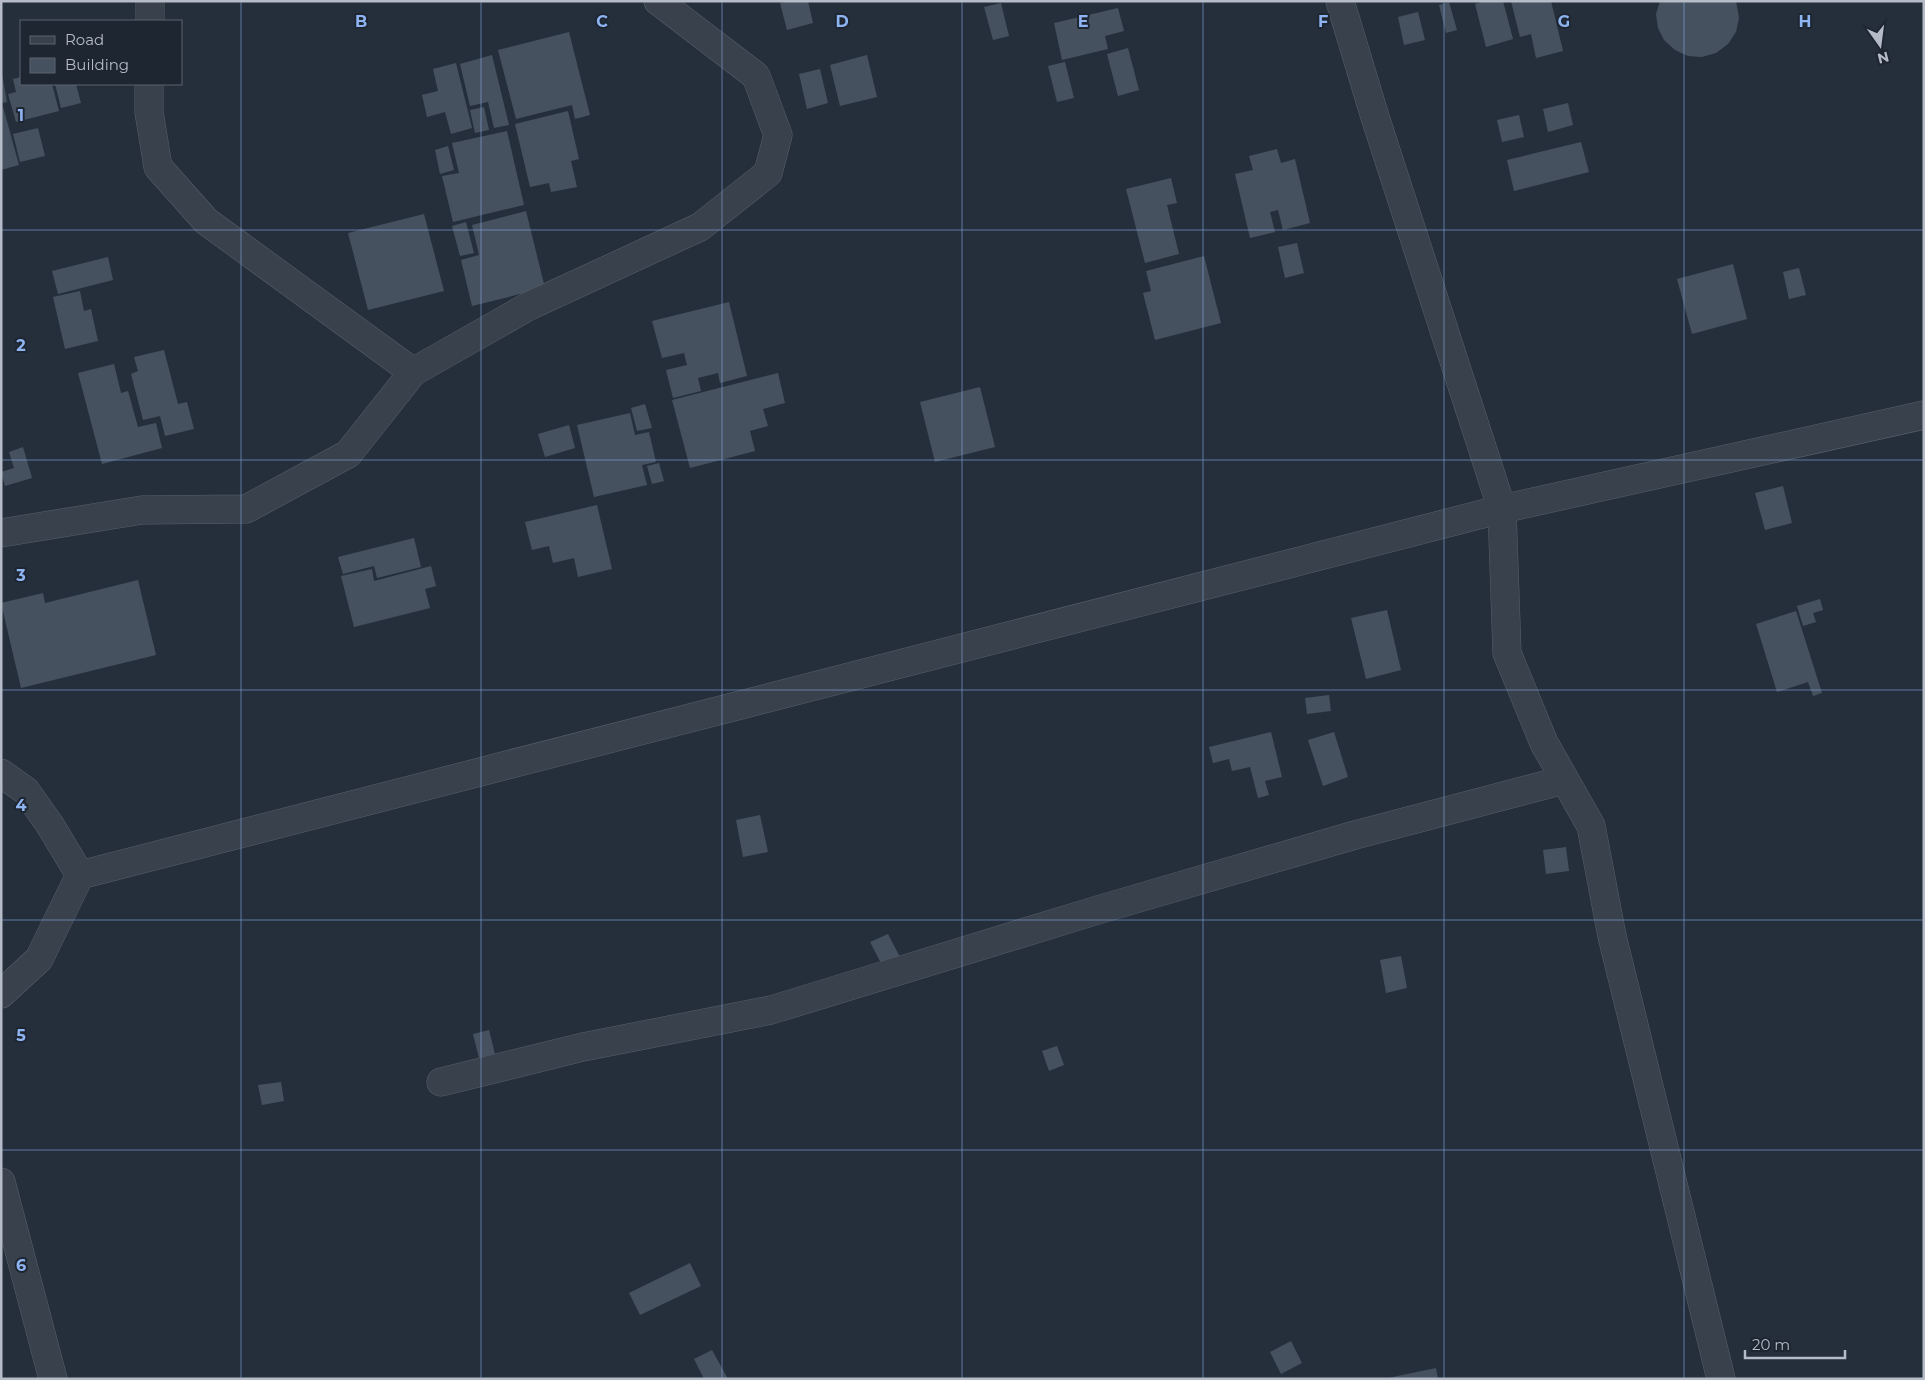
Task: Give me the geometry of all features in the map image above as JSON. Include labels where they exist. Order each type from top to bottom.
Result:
[{"type":"street","points":[[150,1],[150,20]]},
{"type":"street","points":[[1,533],[142,510],[246,509],[348,454],[413,372],[529,306],[700,227],[768,173],[778,135],[756,76],[658,1]]},
{"type":"street","points":[[1340,1],[1375,117],[1502,510],[1507,653],[1544,743],[1591,826],[1612,936],[1721,1379]]},
{"type":"street","points":[[149,85],[149,112],[158,167],[206,221],[413,372]]},
{"type":"street","points":[[1,994],[39,959],[80,876],[1502,510],[1924,416]]},
{"type":"street","points":[[1,774],[26,791],[50,825],[80,876]]},
{"type":"street","points":[[440,1082],[583,1047],[771,1010],[1110,906],[1346,838],[1564,780]]},
{"type":"street","points":[[1,1182],[53,1379]]},
{"type":"building","points":[[808,1],[813,23],[787,30],[780,3]]},
{"type":"building","points":[[1484,1],[1503,1],[1513,39],[1486,47],[1475,4]]},
{"type":"building","points":[[1511,1],[1551,1],[1563,51],[1536,58],[1531,34],[1520,37]]},
{"type":"building","points":[[1660,1],[1736,1],[1739,18],[1736,32],[1728,44],[1716,53],[1702,57],[1688,56],[1675,50],[1664,40],[1658,28],[1656,14]]},
{"type":"building","points":[[1449,2],[1457,30],[1446,33],[1439,5]]},
{"type":"building","points":[[1001,3],[1009,36],[993,40],[984,7]]},
{"type":"building","points":[[1118,8],[1124,31],[1105,36],[1108,49],[1062,60],[1054,23]]},
{"type":"building","points":[[1418,12],[1425,40],[1404,45],[1398,17]]},
{"type":"building","points":[[569,32],[590,115],[575,119],[572,105],[516,119],[498,50]]},
{"type":"building","points":[[1128,48],[1139,90],[1118,96],[1107,54]]},
{"type":"building","points":[[492,55],[509,125],[494,128],[488,102],[470,106],[460,64]]},
{"type":"building","points":[[867,55],[877,97],[840,106],[830,65]]},
{"type":"building","points":[[1065,62],[1074,98],[1057,102],[1048,66]]},
{"type":"building","points":[[456,63],[472,128],[451,134],[445,112],[427,117],[422,95],[438,91],[433,69]]},
{"type":"building","points":[[1,68],[7,102],[2,103],[19,165],[1,170]]},
{"type":"building","points":[[820,69],[828,103],[807,109],[799,74]]},
{"type":"building","points":[[20,77],[20,85],[52,85],[59,111],[16,122],[8,94],[16,92],[13,79]]},
{"type":"building","points":[[55,85],[76,85],[81,103],[61,108]]},
{"type":"building","points":[[1568,103],[1573,125],[1548,132],[1543,109]]},
{"type":"building","points":[[484,107],[489,130],[475,133],[470,110]]},
{"type":"building","points":[[568,111],[579,159],[571,161],[577,187],[551,192],[549,183],[530,187],[515,124]]},
{"type":"building","points":[[1519,115],[1524,137],[1502,142],[1497,120]]},
{"type":"building","points":[[38,128],[45,156],[20,162],[13,134]]},
{"type":"building","points":[[507,131],[524,205],[453,222],[442,176],[459,173],[452,143]]},
{"type":"building","points":[[1581,142],[1589,172],[1514,191],[1507,160]]},
{"type":"building","points":[[448,146],[454,170],[440,174],[435,150]]},
{"type":"building","points":[[1277,149],[1281,163],[1295,159],[1310,223],[1283,230],[1278,210],[1270,212],[1275,232],[1250,238],[1235,174],[1253,170],[1249,156]]},
{"type":"building","points":[[1171,178],[1177,203],[1167,205],[1179,254],[1145,263],[1126,189]]},
{"type":"building","points":[[526,211],[545,288],[472,306],[461,260],[479,255],[472,225]]},
{"type":"building","points":[[424,214],[444,291],[368,310],[348,233]]},
{"type":"building","points":[[466,222],[474,253],[460,256],[452,226]]},
{"type":"building","points":[[1297,243],[1304,273],[1285,278],[1278,247]]},
{"type":"building","points":[[1204,256],[1221,323],[1155,340],[1143,293],[1151,291],[1146,271]]},
{"type":"building","points":[[108,257],[113,280],[58,294],[52,271]]},
{"type":"building","points":[[1733,264],[1747,319],[1692,334],[1677,279]]},
{"type":"building","points":[[1799,268],[1806,295],[1789,299],[1783,272]]},
{"type":"building","points":[[80,291],[84,311],[91,309],[98,341],[65,349],[53,297]]},
{"type":"building","points":[[729,302],[747,376],[720,383],[718,373],[698,378],[701,391],[673,398],[666,370],[687,365],[684,353],[662,358],[652,321]]},
{"type":"building","points":[[164,350],[178,404],[187,402],[194,429],[165,436],[160,416],[143,420],[131,374],[138,371],[134,357]]},
{"type":"building","points":[[114,364],[121,393],[128,391],[138,427],[156,423],[162,448],[102,464],[78,373]]},
{"type":"building","points":[[778,373],[785,403],[763,409],[768,426],[750,431],[755,451],[690,468],[672,400]]},
{"type":"building","points":[[980,387],[995,447],[935,462],[920,402]]},
{"type":"building","points":[[645,404],[652,428],[637,431],[631,408]]},
{"type":"building","points":[[630,413],[635,435],[649,432],[656,462],[642,465],[647,485],[594,497],[577,425]]},
{"type":"building","points":[[569,425],[575,448],[545,457],[538,434]]},
{"type":"building","points":[[23,447],[32,478],[5,486],[1,472],[14,468],[9,452]]},
{"type":"building","points":[[659,463],[664,481],[652,484],[647,466]]},
{"type":"building","points":[[1783,486],[1792,523],[1765,530],[1755,493]]},
{"type":"building","points":[[597,505],[612,569],[578,577],[574,558],[553,563],[549,546],[532,550],[525,522]]},
{"type":"building","points":[[414,538],[421,567],[377,578],[374,566],[343,574],[338,557]]},
{"type":"building","points":[[431,566],[436,586],[425,589],[430,608],[354,627],[341,576],[372,569],[374,581]]},
{"type":"building","points":[[138,580],[156,655],[21,688],[1,603],[43,593],[45,603]]},
{"type":"building","points":[[1820,599],[1823,610],[1813,613],[1816,622],[1803,626],[1797,606]]},
{"type":"building","points":[[1387,610],[1401,670],[1366,679],[1351,618]]},
{"type":"building","points":[[1796,611],[1822,693],[1813,696],[1808,682],[1777,692],[1756,624]]},
{"type":"building","points":[[1329,695],[1331,711],[1307,714],[1305,698]]},
{"type":"building","points":[[1271,732],[1282,777],[1265,781],[1269,795],[1258,798],[1250,767],[1232,771],[1229,759],[1213,763],[1209,747]]},
{"type":"building","points":[[1334,732],[1348,777],[1323,786],[1308,740]]},
{"type":"building","points":[[760,815],[768,852],[743,857],[736,820]]},
{"type":"building","points":[[1566,847],[1569,871],[1546,874],[1543,850]]},
{"type":"building","points":[[888,934],[900,957],[882,965],[870,942]]},
{"type":"building","points":[[1401,956],[1407,988],[1386,993],[1380,960]]},
{"type":"building","points":[[489,1030],[495,1054],[479,1058],[473,1034]]},
{"type":"building","points":[[1057,1046],[1064,1065],[1049,1071],[1042,1051]]},
{"type":"building","points":[[281,1082],[284,1101],[262,1105],[258,1085]]},
{"type":"building","points":[[690,1263],[701,1286],[640,1315],[629,1293]]},
{"type":"building","points":[[1291,1341],[1302,1363],[1281,1374],[1270,1352]]},
{"type":"building","points":[[712,1350],[728,1379],[704,1379],[694,1359]]},
{"type":"building","points":[[1436,1368],[1438,1379],[1388,1379],[1388,1378]]}]
